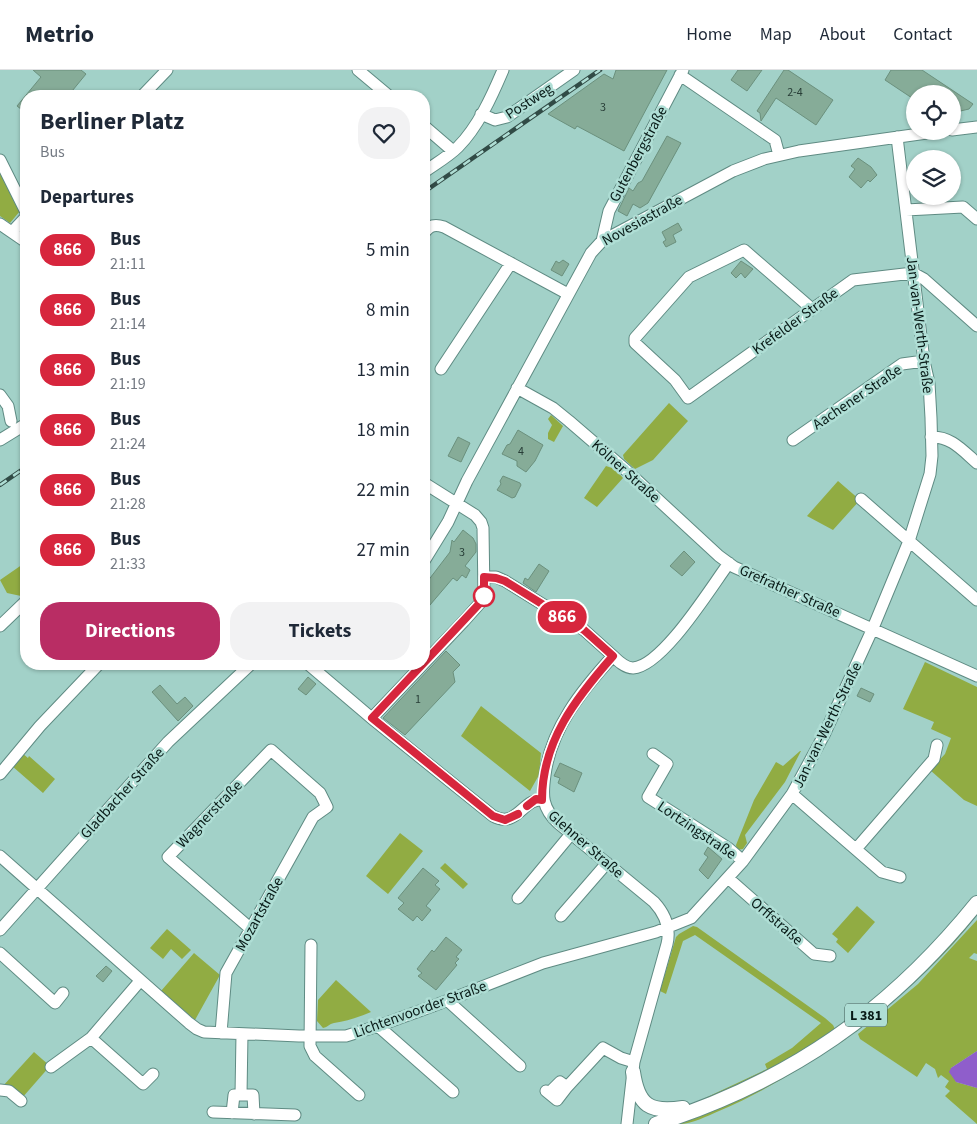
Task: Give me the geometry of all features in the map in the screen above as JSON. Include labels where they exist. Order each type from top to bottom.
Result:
[{"type":"main road","name":"L 381","points":[[656,1124],[703,1108],[776,1075],[818,1049],[868,1014],[920,968],[977,903]]},
{"type":"main road","points":[[634,1067],[638,1093],[653,1108],[666,1111],[703,1108]]},
{"type":"street","points":[[148,90],[166,70]]},
{"type":"street","points":[[358,70],[382,90]]},
{"type":"street","points":[[430,168],[453,151],[466,137],[481,114],[503,70]]},
{"type":"street","name":"Postweg","points":[[481,114],[495,120],[507,117],[574,70]]},
{"type":"street","points":[[681,73],[775,140],[779,155]]},
{"type":"street","name":"Gutenbergstraße","points":[[602,241],[609,211],[681,73]]},
{"type":"street","points":[[961,129],[977,127]]},
{"type":"street","points":[[430,131],[453,151]]},
{"type":"street","name":"Novesiastraße","points":[[430,551],[448,522],[517,388],[590,253],[602,241],[733,171],[779,155],[906,136]]},
{"type":"street","name":"Jan-van-Werth-Straße","points":[[669,928],[691,918],[728,878],[743,861],[792,794],[824,736],[873,628],[909,541],[928,480],[932,437],[928,383],[897,137]]},
{"type":"street","points":[[0,160],[20,200]]},
{"type":"street","points":[[906,210],[963,207],[977,219]]},
{"type":"street","points":[[12,232],[20,223]]},
{"type":"street","points":[[0,224],[20,238]]},
{"type":"street","points":[[430,229],[444,227],[568,294]]},
{"type":"street","name":"Krefelder Straße","points":[[812,309],[744,250],[689,277],[636,338],[635,343],[675,380],[688,398],[812,309],[852,280],[913,273]]},
{"type":"street","points":[[440,369],[511,263]]},
{"type":"street","points":[[913,273],[924,279],[977,326]]},
{"type":"street","name":"Aachener Straße","points":[[793,440],[902,364],[924,361]]},
{"type":"street","name":"Kölner Straße","points":[[517,388],[553,408],[569,421],[729,563]]},
{"type":"street","points":[[0,395],[8,406],[13,424],[0,440]]},
{"type":"street","points":[[932,437],[941,437],[950,441],[977,463]]},
{"type":"street","points":[[430,487],[475,515],[482,525],[484,577],[484,593],[480,603],[430,656]]},
{"type":"street","points":[[861,499],[977,600]]},
{"type":"street","name":"Grefrather Straße","points":[[613,656],[626,666],[634,667],[643,664],[663,649],[678,633],[729,563],[977,676]]},
{"type":"street","points":[[484,577],[505,581],[584,630],[613,656]]},
{"type":"street","points":[[0,626],[20,607]]},
{"type":"street","name":"Glehner Straße","points":[[613,656],[590,682],[557,733],[547,757],[542,800],[550,815],[656,905],[669,928]]},
{"type":"street","points":[[0,774],[40,726],[93,670]]},
{"type":"street","name":"Gladbacher Straße","points":[[0,930],[168,742],[245,670]]},
{"type":"street","points":[[318,670],[372,718],[496,818],[508,819],[536,799],[542,800]]},
{"type":"street","points":[[372,718],[417,670]]},
{"type":"street","points":[[856,849],[934,759],[938,745]]},
{"type":"street","name":"Wagnerstraße","points":[[251,929],[168,857],[271,750],[320,793],[327,807]]},
{"type":"street","name":"Lortzingstraße","points":[[653,754],[667,764],[648,797],[728,848],[743,861]]},
{"type":"street","points":[[792,794],[882,872],[900,877]]},
{"type":"street","name":"Mozartstraße","points":[[221,1034],[226,973],[312,817],[327,807]]},
{"type":"street","points":[[518,898],[571,834]]},
{"type":"street","name":"Lichtenvoorder Straße","points":[[0,856],[197,1029],[221,1034],[346,1036],[378,1026],[543,963],[669,928]]},
{"type":"street","points":[[561,916],[607,863]]},
{"type":"street","name":"Orffstraße","points":[[728,878],[814,954],[830,956]]},
{"type":"street","points":[[627,1124],[634,1067],[668,940],[669,928]]},
{"type":"street","points":[[311,945],[310,1046],[315,1056],[359,1095]]},
{"type":"street","points":[[0,953],[55,1002],[63,993]]},
{"type":"street","points":[[51,1067],[91,1038],[140,980]]},
{"type":"street","points":[[448,1000],[520,1066]]},
{"type":"street","points":[[378,1026],[453,1092]]},
{"type":"street","points":[[241,1095],[242,1034]]},
{"type":"street","points":[[91,1038],[143,1084],[153,1074]]},
{"type":"street","points":[[548,1092],[557,1100],[603,1048],[634,1067]]},
{"type":"street","points":[[0,1090],[9,1091],[20,1101]]},
{"type":"street","points":[[232,1113],[234,1095],[253,1095],[254,1114]]},
{"type":"street","points":[[213,1112],[295,1115]]},
{"type":"green space","points":[[0,172],[20,211],[10,223],[0,216]]},
{"type":"green space","points":[[669,403],[688,421],[653,460],[635,469],[624,459],[623,455]]},
{"type":"green space","points":[[551,415],[563,426],[554,442],[548,439],[548,433],[552,425],[548,419]]},
{"type":"green space","points":[[606,466],[615,469],[623,478],[597,507],[584,498]]},
{"type":"green space","points":[[838,481],[860,500],[833,530],[807,516]]},
{"type":"green space","points":[[20,566],[20,596],[7,593],[0,580]]},
{"type":"green space","points":[[925,662],[977,687],[977,806],[964,800],[930,770],[945,754],[951,738],[931,729],[934,722],[903,709]]},
{"type":"green space","points":[[481,706],[541,753],[539,775],[530,791],[461,736]]},
{"type":"green space","points":[[800,751],[785,782],[745,835],[747,843],[743,849],[737,850],[736,845],[754,800],[776,762],[783,766]]},
{"type":"green space","points":[[22,753],[28,758],[29,756],[55,779],[43,793],[12,766]]},
{"type":"green space","points":[[400,833],[423,851],[388,894],[366,876]]},
{"type":"green space","points":[[445,863],[468,884],[463,889],[440,868]]},
{"type":"green space","points":[[857,906],[875,922],[848,953],[836,942],[838,939],[832,934]]},
{"type":"green space","points":[[977,911],[977,915],[964,932],[935,963],[856,1032],[856,1029]]},
{"type":"green space","points":[[977,920],[977,954],[974,953],[969,958],[977,961],[977,1051],[951,1068],[956,1082],[977,1088],[977,1124],[945,1096],[950,1091],[945,1087],[949,1081],[941,1075],[938,1078],[935,1069],[926,1063],[917,1077],[860,1039],[858,1034],[918,984]]},
{"type":"green space","points":[[693,926],[825,1018],[833,1025],[836,1031],[764,1074],[703,1101],[703,1099],[767,1069],[765,1064],[792,1048],[821,1023],[695,935],[683,941],[666,994],[660,991],[676,937]]},
{"type":"green space","points":[[167,929],[191,950],[182,959],[171,949],[163,959],[150,948]]},
{"type":"green space","points":[[194,953],[220,975],[195,1020],[161,991]]},
{"type":"green space","points":[[336,980],[371,1012],[353,1019],[332,1023],[323,1028],[317,1021],[318,1000]]},
{"type":"green space","points":[[844,1038],[846,1039],[815,1059],[752,1096],[689,1123],[679,1124],[744,1097]]},
{"type":"green space","points":[[34,1052],[50,1066],[22,1098],[2,1087]]},
{"type":"shaded area","points":[[977,1051],[977,1088],[956,1082],[949,1072],[951,1068]]},
{"type":"building","points":[[33,70],[81,70],[86,74],[73,90],[30,90],[41,77]]},
{"type":"building","points":[[616,70],[667,70],[624,151],[577,126],[575,129],[548,114],[604,74],[613,79]]},
{"type":"building","points":[[738,70],[762,70],[747,91],[731,80]]},
{"type":"building","points":[[784,70],[788,70],[833,100],[816,125],[776,98],[761,121],[760,113],[757,111]]},
{"type":"building","points":[[891,70],[922,70],[944,85],[906,85],[906,94],[885,80]]},
{"type":"building","points":[[961,96],[973,104],[969,109],[961,111]]},
{"type":"building","points":[[667,136],[681,143],[648,203],[640,208],[633,204],[627,216],[618,211],[629,188],[633,191],[638,183],[642,181]]},
{"type":"building","points":[[858,158],[871,167],[877,175],[870,182],[868,180],[861,188],[849,177],[855,169],[851,166]]},
{"type":"building","points":[[678,223],[682,230],[673,235],[676,242],[666,247],[663,242],[666,240],[662,232]]},
{"type":"building","points":[[563,260],[569,264],[562,276],[551,270],[556,261],[559,263]]},
{"type":"building","points":[[741,261],[753,269],[745,278],[741,273],[736,278],[731,273]]},
{"type":"building","points":[[518,430],[543,445],[535,461],[526,472],[517,466],[517,461],[502,454]]},
{"type":"building","points":[[458,437],[470,443],[461,462],[448,456]]},
{"type":"building","points":[[503,476],[520,483],[521,485],[515,497],[512,498],[497,490]]},
{"type":"building","points":[[463,530],[473,538],[476,544],[476,552],[465,566],[470,570],[466,578],[462,575],[457,581],[453,578],[430,605],[430,578],[450,552],[452,540],[454,542]]},
{"type":"building","points":[[684,551],[695,562],[682,576],[670,566]]},
{"type":"building","points":[[539,564],[549,571],[536,592],[523,583],[525,578],[528,580]]},
{"type":"building","points":[[446,651],[460,665],[453,672],[455,682],[405,735],[383,718]]},
{"type":"building","points":[[308,677],[316,684],[306,695],[298,689]]},
{"type":"building","points":[[160,685],[177,704],[185,697],[193,706],[178,721],[152,692]]},
{"type":"building","points":[[861,688],[874,694],[870,702],[857,696]]},
{"type":"building","points":[[560,763],[582,773],[574,792],[558,783],[560,778],[554,776]]},
{"type":"building","points":[[708,847],[722,859],[708,879],[699,870],[708,857],[704,854]]},
{"type":"building","points":[[423,868],[439,881],[435,885],[440,889],[426,906],[431,910],[422,921],[417,916],[413,921],[398,909],[404,903],[398,898]]},
{"type":"building","points":[[446,937],[462,950],[456,957],[459,959],[455,963],[457,965],[436,990],[418,976],[422,973],[417,969],[432,950],[434,952]]},
{"type":"building","points":[[106,966],[112,971],[103,982],[96,976]]},
{"type":"railway","points":[[430,188],[600,70]]},
{"type":"railway","points":[[0,485],[20,471]]},
{"type":"bus line","name":"866","points":[[430,657],[480,603],[484,596],[484,577],[505,581],[584,630],[613,656],[590,682],[557,733],[547,757],[542,800],[536,799],[527,806]]},
{"type":"bus line","name":"866","points":[[418,670],[372,718],[493,816],[505,820],[518,814]]}]
